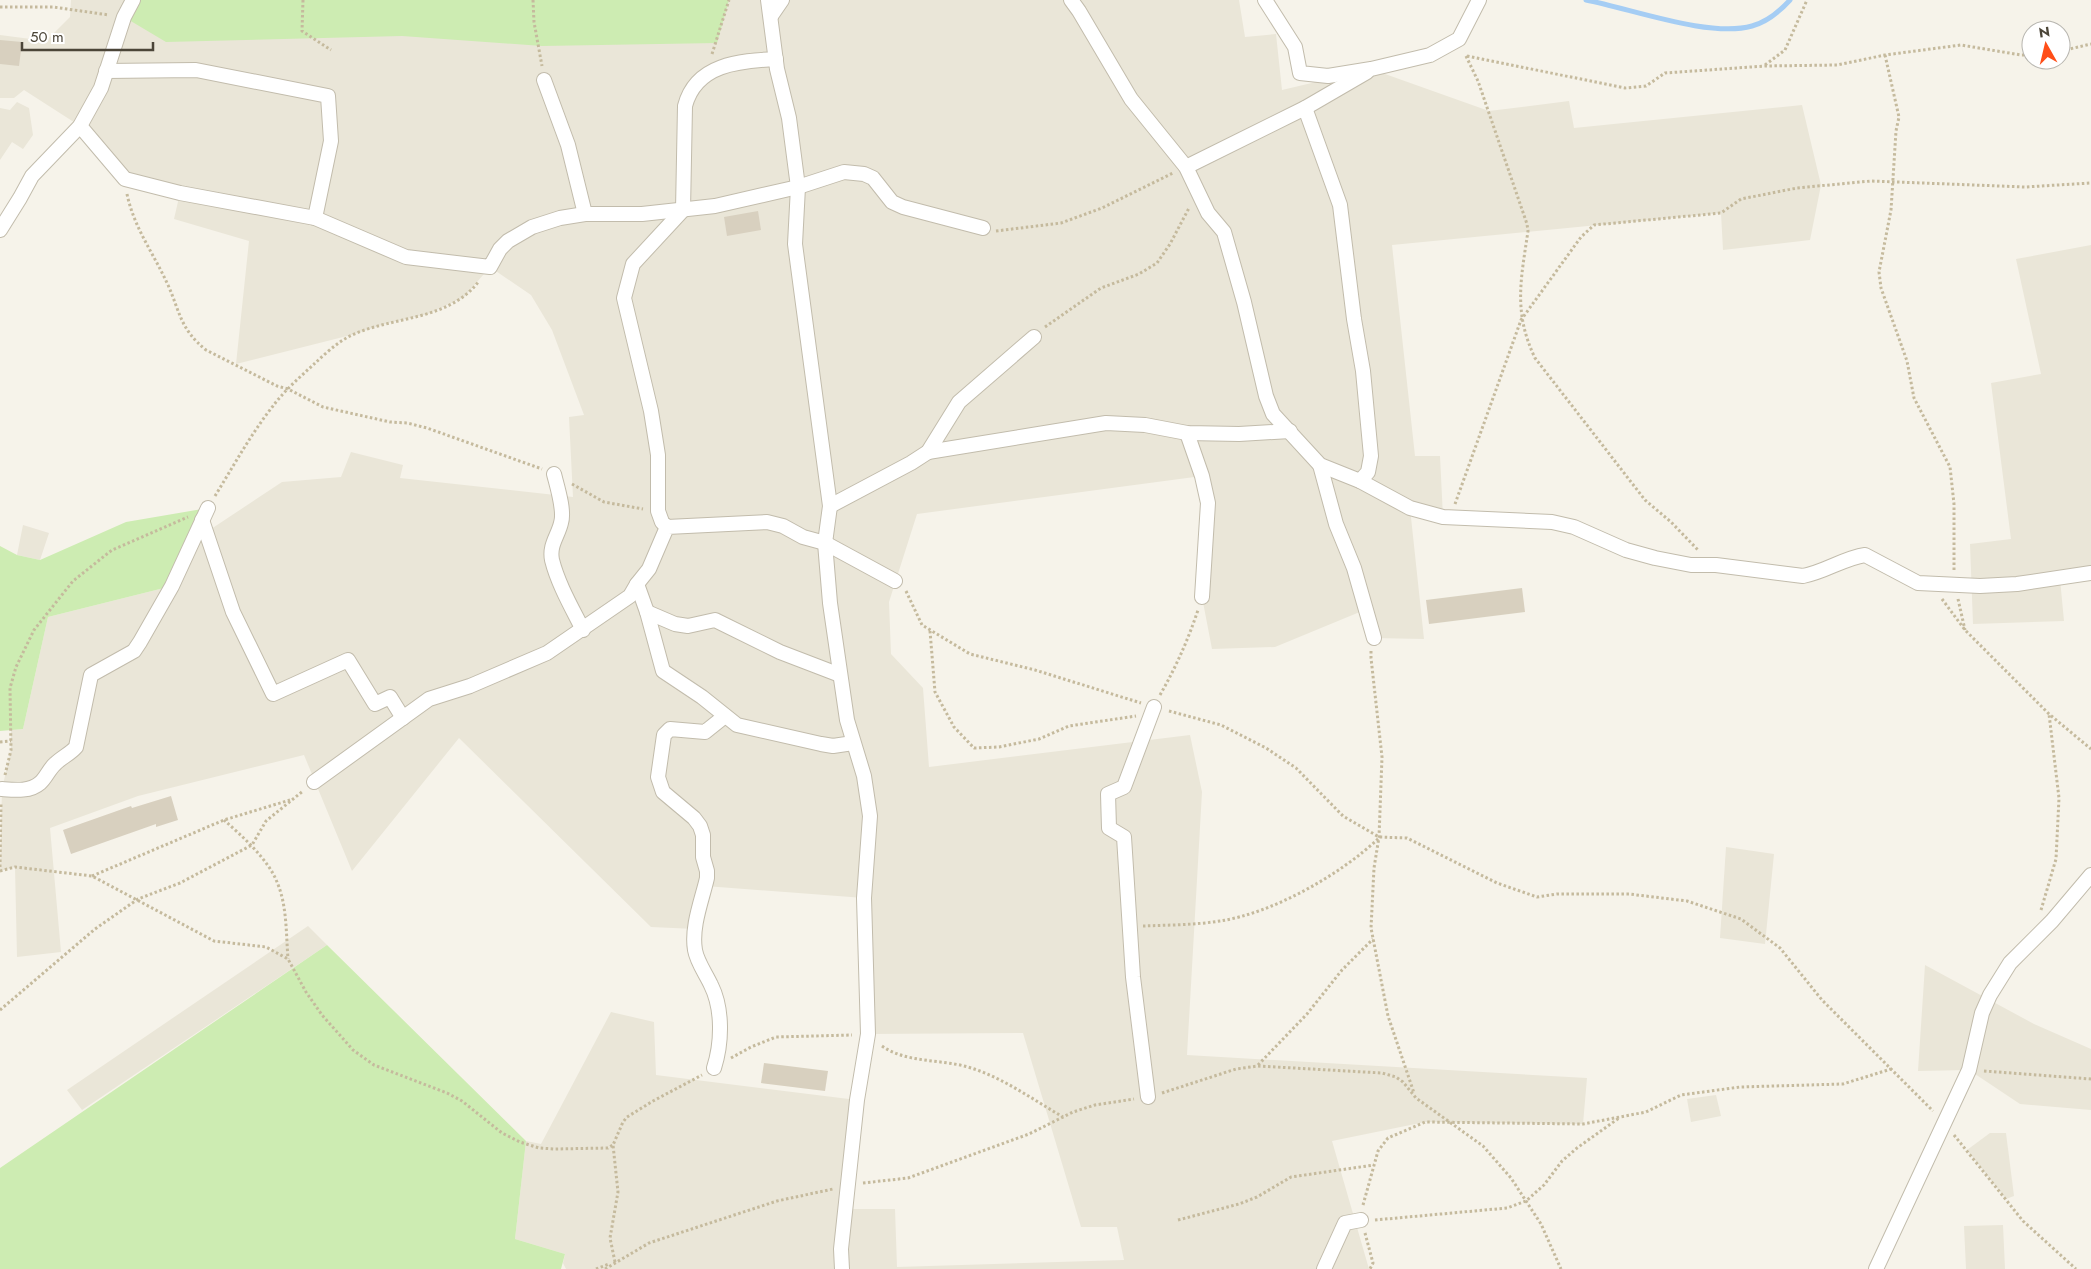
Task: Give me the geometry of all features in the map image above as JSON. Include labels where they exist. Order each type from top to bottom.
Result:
[{"type":"street","points":[[0,230],[32,176],[80,126],[101,88],[124,17],[133,0]]},
{"type":"street","points":[[768,0],[776,60],[789,118],[798,187],[795,244],[830,506],[825,543],[830,603],[847,720],[864,776],[870,816],[864,898],[868,1034],[857,1100],[841,1250],[842,1269]]},
{"type":"street","points":[[771,16],[782,0]]},
{"type":"street","points":[[1070,0],[1079,10],[1131,99],[1186,166],[1208,212],[1224,232],[1272,414],[1320,465],[1336,524],[1357,576],[1374,638]]},
{"type":"street","points":[[1265,0],[1295,47],[1300,73],[1328,76],[1371,69],[1430,55],[1459,39],[1479,0]]},
{"type":"street","points":[[776,60],[738,62],[704,74],[690,90],[685,106],[683,210],[633,264],[624,298],[651,411],[658,455],[658,510],[662,522],[667,527],[767,522],[783,526],[802,537],[825,543],[896,581]]},
{"type":"street","points":[[1186,166],[1305,108],[1361,77],[1371,69]]},
{"type":"street","points":[[106,71],[196,70],[328,96],[331,141],[316,218]]},
{"type":"street","points":[[544,80],[568,144],[584,214]]},
{"type":"street","points":[[1305,108],[1340,205],[1354,319],[1363,372],[1372,456],[1368,472],[1360,481]]},
{"type":"street","points":[[80,126],[125,179],[180,194],[316,218],[406,257],[490,267],[500,249],[508,241],[532,227],[560,218],[584,214],[642,214],[715,206],[798,187],[844,172],[864,174],[873,178],[892,202],[919,212],[983,228]]},
{"type":"street","points":[[928,452],[959,402],[1034,336]]},
{"type":"street","points":[[830,506],[904,467],[928,452],[1106,423],[1146,425],[1187,433],[1239,434],[1290,431]]},
{"type":"street","points":[[1187,433],[1202,476],[1208,503],[1202,597]]},
{"type":"street","points":[[1320,465],[1360,481],[1410,508],[1443,517],[1552,522],[1574,527],[1626,550],[1690,564],[1716,565],[1803,576],[1816,574],[1856,556],[1865,555],[1918,583],[1955,585],[2017,584],[2091,573]]},
{"type":"street","points":[[554,474],[562,515],[561,523],[552,545],[552,559],[582,630]]},
{"type":"street","points":[[205,514],[233,612],[273,694],[348,660],[375,704],[390,697],[403,718]]},
{"type":"street","points":[[2,789],[20,790],[32,788],[41,783],[54,765],[70,754],[76,747],[91,675],[134,650],[140,642],[172,586],[205,514]]},
{"type":"street","points":[[314,782],[429,699],[470,686],[548,652],[630,596],[649,569],[667,527]]},
{"type":"street","points":[[637,584],[647,612],[663,671],[702,697],[737,725],[833,746],[853,743]]},
{"type":"street","points":[[647,612],[675,624],[688,626],[715,620],[780,652],[840,675]]},
{"type":"street","points":[[1148,1097],[1133,978],[1124,837],[1109,828],[1108,794],[1124,787],[1154,707]]},
{"type":"street","points":[[714,1068],[719,1036],[717,1002],[695,952],[694,937],[707,878],[707,871],[702,857],[703,835],[694,818],[663,792],[658,777],[664,735],[670,729],[705,732],[725,716]]},
{"type":"street","points":[[1876,1269],[1970,1070],[1982,1014],[1990,996],[2010,963],[2052,921],[2091,875]]},
{"type":"street","points":[[1324,1269],[1345,1223],[1361,1220]]},
{"type":"path","points":[[304,0],[302,31],[331,50]]},
{"type":"path","points":[[533,0],[534,22],[544,80]]},
{"type":"path","points":[[704,74],[717,43],[729,0]]},
{"type":"path","points":[[1764,66],[1785,50],[1806,0]]},
{"type":"path","points":[[0,7],[53,7],[124,17]]},
{"type":"path","points":[[2071,49],[2091,44]]},
{"type":"path","points":[[1457,56],[1466,56],[1625,88],[1646,86],[1665,73],[1764,66],[1837,65],[1885,54],[1962,45],[2021,55]]},
{"type":"path","points":[[1885,54],[1899,117],[1896,131],[1891,210],[1879,272],[1880,288],[1907,361],[1914,398],[1950,467],[1954,504],[1955,585],[1965,630]]},
{"type":"path","points":[[1466,56],[1478,81],[1527,224],[1528,231],[1519,303],[1521,320],[1527,341],[1535,358],[1645,500],[1701,552]]},
{"type":"path","points":[[983,228],[993,231],[1061,223],[1102,208],[1186,166]]},
{"type":"path","points":[[125,179],[131,210],[146,244],[168,285],[178,316],[191,336],[206,350],[323,407],[427,428],[554,474],[604,502],[623,507],[658,510]]},
{"type":"path","points":[[1443,517],[1453,509],[1456,502],[1521,320],[1581,237],[1594,225],[1721,213],[1741,199],[1797,188],[1871,181],[2025,187],[2091,183]]},
{"type":"path","points":[[1034,336],[1058,316],[1101,288],[1139,274],[1157,263],[1170,244],[1198,192]]},
{"type":"path","points":[[0,867],[2,789],[12,741],[10,688],[16,667],[34,630],[73,580],[112,550],[205,514],[249,439],[273,406],[288,389],[329,351],[351,335],[388,323],[428,314],[464,297],[490,267]]},
{"type":"path","points":[[896,581],[904,586],[922,625],[970,654],[1221,725],[1266,748],[1296,768],[1343,816],[1379,837],[1407,838],[1497,883],[1537,897],[1557,894],[1629,894],[1687,901],[1741,920],[1780,948],[1822,1000],[1944,1122],[2022,1221],[2076,1269]]},
{"type":"path","points":[[930,630],[935,692],[954,727],[974,748],[999,747],[1038,739],[1069,726],[1136,716],[1154,707],[1176,668],[1202,597]]},
{"type":"path","points":[[1942,598],[1965,630],[2049,714],[2091,749]]},
{"type":"path","points":[[1374,638],[1370,658],[1382,756],[1379,837],[1374,876],[1371,928],[1388,1016],[1416,1098]]},
{"type":"path","points":[[2040,913],[2056,859],[2059,798],[2049,714]]},
{"type":"path","points":[[0,742],[12,741]]},
{"type":"path","points":[[0,1010],[95,929],[138,899],[180,883],[252,845],[266,821],[314,782]]},
{"type":"path","points":[[92,876],[224,820],[293,799]]},
{"type":"path","points":[[224,820],[252,845],[277,880],[284,905],[288,959],[306,992],[322,1015],[353,1050],[374,1065],[447,1093],[462,1101],[502,1133],[520,1142],[539,1148],[554,1149],[608,1148],[613,1145]]},
{"type":"path","points":[[1130,927],[1220,921],[1261,911],[1321,881],[1361,855],[1379,837]]},
{"type":"path","points":[[0,871],[15,867],[92,876],[214,941],[266,947],[288,959]]},
{"type":"path","points":[[1258,1066],[1306,1014],[1342,970],[1373,939]]},
{"type":"path","points":[[615,1262],[610,1238],[618,1192],[613,1145],[626,1117],[751,1047],[776,1037],[868,1034],[884,1048],[912,1057],[966,1066],[996,1076],[1016,1090],[1063,1117]]},
{"type":"path","points":[[605,1269],[648,1243],[777,1201],[849,1185],[908,1178],[1029,1134],[1063,1117],[1095,1105],[1148,1097],[1236,1069],[1258,1066],[1382,1073],[1396,1077],[1403,1082],[1416,1098],[1483,1146],[1510,1178],[1541,1224],[1561,1269]]},
{"type":"path","points":[[1370,1269],[1373,1263],[1361,1220],[1363,1204],[1378,1151],[1388,1138],[1425,1122],[1583,1124],[1646,1112],[1681,1095],[1740,1087],[1843,1084],[1891,1069]]},
{"type":"path","points":[[1970,1070],[2091,1079]]},
{"type":"path","points":[[1361,1220],[1410,1218],[1507,1208],[1526,1201],[1572,1152],[1622,1117]]},
{"type":"path","points":[[1178,1220],[1239,1204],[1291,1177],[1374,1165]]},
{"type":"path","points":[[596,1269],[615,1262]]},
{"type":"shaded area","points":[[71,0],[1239,0],[1245,37],[1276,34],[1282,90],[1371,69],[1489,111],[1569,101],[1574,128],[1802,105],[1821,185],[1810,240],[1723,250],[1721,213],[1392,245],[1415,456],[1440,456],[1443,517],[1410,508],[1424,639],[1374,638],[1367,609],[1275,647],[1212,649],[1202,597],[1202,476],[917,514],[889,602],[891,654],[923,688],[929,767],[1190,735],[1202,792],[1187,1055],[1587,1078],[1583,1124],[1425,1122],[1332,1141],[1369,1269],[566,1269],[563,1263],[565,1254],[515,1239],[526,1141],[541,1144],[611,1012],[654,1022],[656,1075],[857,1100],[847,1209],[895,1209],[897,1267],[1124,1260],[1117,1227],[1081,1227],[1023,1033],[868,1034],[864,898],[705,886],[695,929],[651,927],[459,738],[352,871],[304,755],[138,796],[50,828],[61,952],[17,957],[15,867],[0,871],[2,789],[11,750],[11,730],[23,729],[48,617],[172,586],[193,541],[282,482],[341,477],[351,452],[403,465],[400,478],[573,497],[569,417],[584,415],[552,330],[531,295],[490,267],[464,297],[428,314],[236,364],[249,241],[174,219],[180,193],[125,179],[80,126],[24,90],[14,98],[0,98],[0,35],[46,41],[70,17]]},
{"type":"shaded area","points":[[17,102],[29,108],[33,135],[23,149],[12,142],[0,160],[0,108],[10,110]]},
{"type":"shaded area","points":[[2091,245],[2091,573],[2060,579],[2064,621],[1973,624],[1970,544],[2011,539],[1991,383],[2041,374],[2016,259]]},
{"type":"shaded area","points":[[23,525],[49,533],[40,560],[17,555]]},
{"type":"shaded area","points":[[1726,847],[1774,854],[1765,944],[1720,938]]},
{"type":"shaded area","points":[[308,926],[327,945],[82,1110],[67,1090]]},
{"type":"shaded area","points":[[1925,965],[2034,1024],[2091,1049],[2091,1110],[2020,1104],[1969,1070],[1918,1071]]},
{"type":"shaded area","points":[[1716,1095],[1721,1116],[1691,1122],[1687,1099]]},
{"type":"shaded area","points":[[1990,1133],[2006,1133],[2014,1196],[2006,1199],[1967,1150]]},
{"type":"shaded area","points":[[2003,1225],[2005,1269],[1966,1269],[1964,1226]]},
{"type":"green space","points":[[133,0],[729,0],[717,43],[542,46],[402,36],[166,42],[124,17]]},
{"type":"green space","points":[[208,508],[172,586],[48,617],[23,729],[0,731],[0,546],[17,555],[40,560],[126,522]]},
{"type":"green space","points":[[327,945],[526,1141],[515,1239],[565,1254],[561,1269],[0,1269],[0,1168]]},
{"type":"building","points":[[0,40],[22,42],[19,66],[0,64]]},
{"type":"building","points":[[758,211],[761,230],[727,236],[724,217]]},
{"type":"building","points":[[1522,588],[1525,612],[1429,624],[1426,600]]},
{"type":"building","points":[[171,796],[178,820],[156,827],[156,824],[71,854],[63,830],[131,806],[132,808]]},
{"type":"building","points":[[764,1063],[828,1071],[825,1091],[761,1083]]},
{"type":"waterway","points":[[1586,0],[1670,21],[1735,29],[1763,22],[1778,12],[1790,0]]}]
